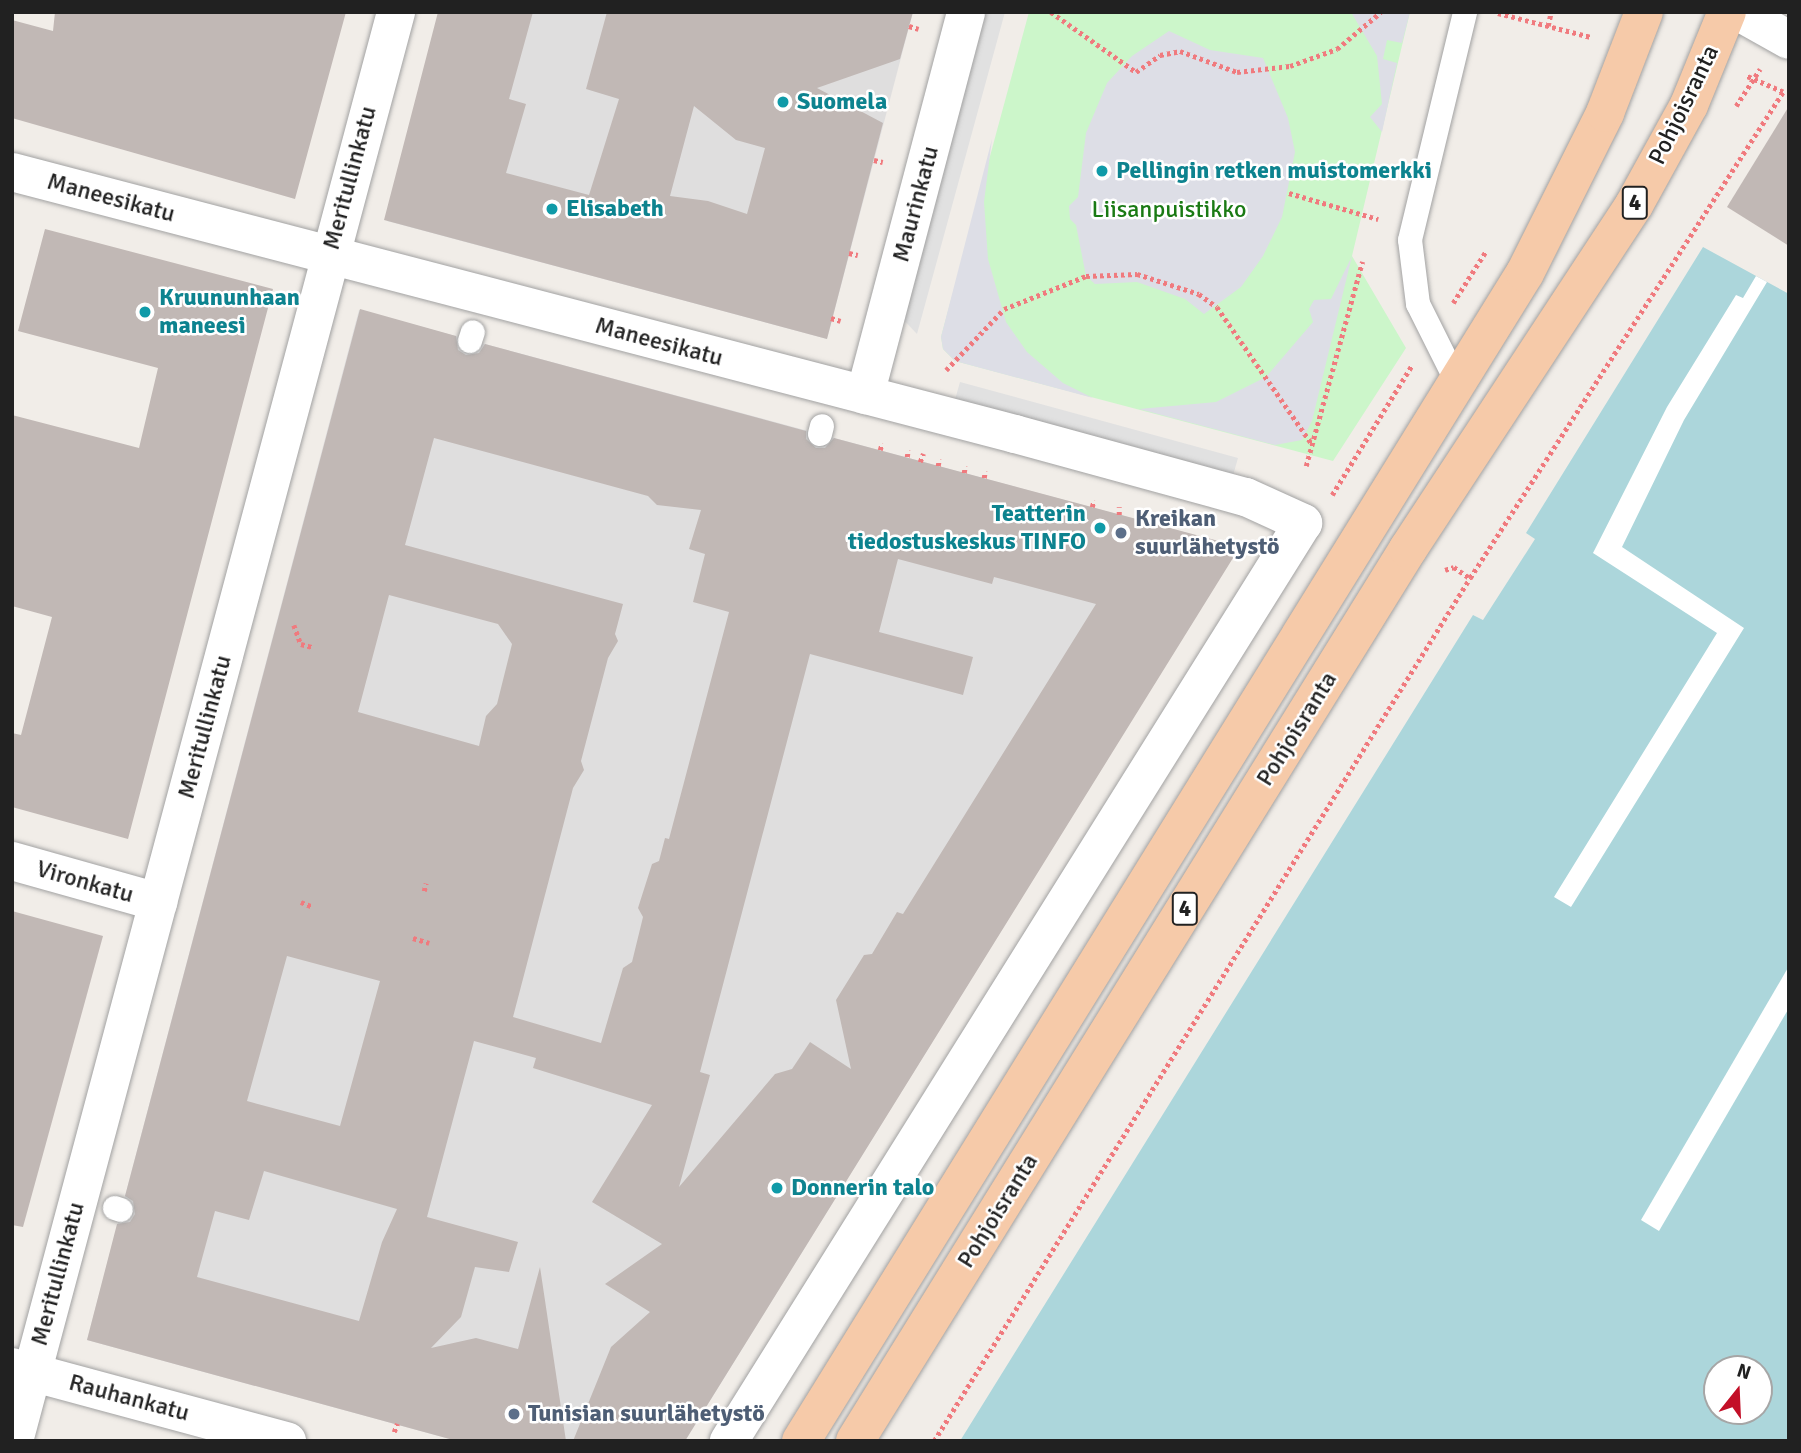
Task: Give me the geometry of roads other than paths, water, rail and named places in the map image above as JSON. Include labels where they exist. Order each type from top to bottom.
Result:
[{"type":"main road","name":"Pohjoisranta","points":[[801,1441],[1525,273],[1570,188],[1605,113],[1644,12]]},
{"type":"main road","name":"Pohjoisranta","points":[[855,1441],[1408,549],[1634,205],[1689,105],[1727,12]]},
{"type":"street","name":"Meritullinkatu","points":[[14,1441],[22,1370],[158,902],[396,12]]},
{"type":"street","name":"Maurinkatu","points":[[865,395],[966,12]]},
{"type":"street","points":[[1739,12],[1789,40]]},
{"type":"street","name":"Maneesikatu","points":[[12,172],[1246,497],[1303,523],[729,1441]]},
{"type":"street","name":"Vironkatu","points":[[12,861],[158,902]]},
{"type":"street","name":"Rauhankatu","points":[[22,1370],[287,1441]]},
{"type":"lane","points":[[1457,382],[1418,304],[1411,269],[1415,208],[1465,12]]},
{"type":"water","points":[[1703,247],[1789,294],[1789,1441],[960,1441],[1473,615],[1483,620],[1535,539],[1526,533]]},
{"type":"place","name":"Suomela","points":[[783,102]]},
{"type":"place","name":"Pellingin retken muistomerkki","points":[[1102,171]]},
{"type":"place","name":"Elisabeth","points":[[552,209]]},
{"type":"place","name":"Kruununhaan maneesi","points":[[145,312]]},
{"type":"place","name":"Teatterin tiedostuskeskus TINFO","points":[[1100,528]]},
{"type":"place","name":"Kreikan suurlähetystö","points":[[1121,533]]},
{"type":"place","name":"Donnerin talo","points":[[777,1188]]},
{"type":"place","name":"Tunisian suurlähetystö","points":[[514,1414]]},
{"type":"park label","name":"Liisanpuistikko","points":[[1169,210]]}]
